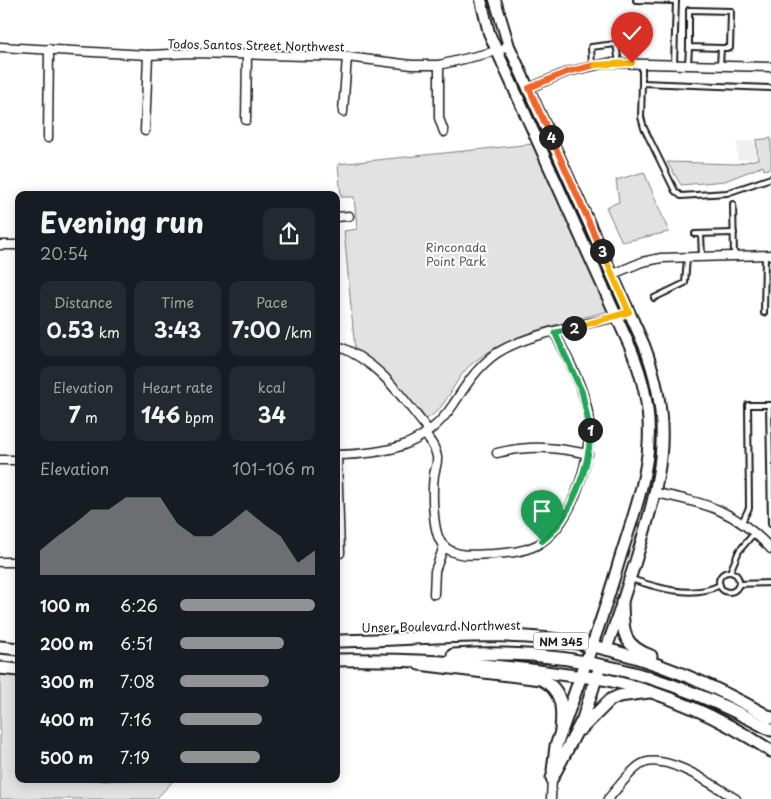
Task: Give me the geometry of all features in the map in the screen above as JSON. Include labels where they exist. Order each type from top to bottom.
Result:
[{"type":"main road","points":[[622,602],[622,625],[629,644],[639,652],[724,684],[728,694]]},
{"type":"main road","name":"Unser Boulevard Northwest","points":[[340,641],[500,637],[592,645],[682,674],[728,694],[771,718]]},
{"type":"main road","points":[[552,778],[553,761],[562,730],[592,645]]},
{"type":"main road","points":[[0,647],[15,649]]},
{"type":"main road","points":[[552,778],[583,719],[606,650]]},
{"type":"main road","points":[[432,660],[452,655],[493,653],[531,655],[601,665],[649,677],[690,691],[771,730]]},
{"type":"main road","points":[[340,660],[432,660],[496,664],[596,678],[651,692],[718,720],[771,750]]},
{"type":"main road","points":[[399,660],[436,668],[541,679],[556,690],[561,700],[562,730]]},
{"type":"main road","points":[[0,668],[15,670]]},
{"type":"main road","points":[[574,736],[610,700],[619,696],[651,692]]},
{"type":"street","points":[[481,0],[484,16],[497,51],[637,362],[648,404],[649,448],[642,490],[592,645]]},
{"type":"street","points":[[495,0],[509,46],[613,274],[649,360],[661,406],[662,452],[656,493],[606,650]]},
{"type":"street","name":"Todos Santos Street Northwest","points":[[0,47],[148,55],[248,54],[347,56],[412,66],[440,65],[497,51],[509,46]]},
{"type":"street","points":[[48,138],[49,49]]},
{"type":"street","points":[[246,120],[248,54]]},
{"type":"street","points":[[145,131],[148,55]]},
{"type":"street","points":[[343,112],[347,56]]},
{"type":"street","points":[[517,94],[567,72],[592,65],[619,63],[771,67]]},
{"type":"street","points":[[440,65],[439,118],[444,132]]},
{"type":"street","points":[[340,217],[349,216]]},
{"type":"street","points":[[0,245],[15,245]]},
{"type":"street","points":[[600,280],[651,259],[768,255]]},
{"type":"street","points":[[340,455],[382,452],[402,446],[427,432],[445,414],[475,372],[490,358],[517,343],[617,317],[629,312]]},
{"type":"street","points":[[340,348],[370,363],[384,375],[427,432],[437,457],[434,479],[435,526],[437,537],[444,546],[458,554],[520,552],[540,543],[559,525],[575,492],[588,454],[590,431],[585,401],[555,333]]},
{"type":"street","points":[[498,453],[517,448],[543,447],[588,454]]},
{"type":"street","points":[[0,460],[15,460]]},
{"type":"street","points":[[642,490],[712,506],[742,522],[755,532],[771,549]]},
{"type":"street","points":[[434,594],[435,571],[444,546]]},
{"type":"street","points":[[0,562],[15,562]]},
{"type":"street","points":[[608,799],[639,765],[654,760],[668,763],[725,796],[736,799]]},
{"type":"street","points":[[551,799],[552,778]]},
{"type":"lane","points":[[636,0],[676,0],[674,64]]},
{"type":"lane","points":[[688,65],[689,10],[731,11],[730,48],[689,48]]},
{"type":"lane","points":[[592,65],[591,47],[616,44],[619,63]]},
{"type":"lane","points":[[720,66],[721,48]]},
{"type":"lane","points":[[642,64],[643,125],[679,195],[688,197],[727,193],[771,178]]},
{"type":"lane","points":[[642,83],[771,88]]},
{"type":"lane","points":[[733,204],[734,256]]},
{"type":"lane","points":[[695,234],[734,233]]},
{"type":"lane","points":[[701,234],[702,257]]},
{"type":"lane","points":[[764,314],[768,255]]},
{"type":"lane","points":[[654,298],[685,283],[687,257]]},
{"type":"lane","points":[[742,522],[750,508],[748,405],[770,405],[771,524]]},
{"type":"lane","points":[[720,586],[722,576],[730,572],[739,551],[755,532]]},
{"type":"lane","points":[[730,572],[736,575],[739,584]]},
{"type":"lane","points":[[630,578],[655,588],[669,590],[708,591],[720,586]]},
{"type":"lane","points":[[739,584],[771,583]]},
{"type":"lane","points":[[720,586],[730,592],[736,589],[739,584]]},
{"type":"shaded area","points":[[754,140],[757,158],[737,160],[737,142]]},
{"type":"green space","points":[[771,138],[771,168],[764,170],[763,166],[725,181],[681,185],[667,162],[737,164],[758,159],[756,140]]},
{"type":"green space","name":"Rinconada Point Park","points":[[532,144],[608,311],[537,330],[488,352],[466,370],[439,409],[424,420],[387,373],[355,350],[344,231],[357,229],[354,197],[341,197],[338,164]]},
{"type":"green space","points":[[644,172],[669,232],[622,242],[606,207],[619,202],[616,180]]},
{"type":"green space","points":[[0,675],[15,677],[15,783],[171,783],[156,799],[0,799]]},
{"type":"route","points":[[542,541],[559,525],[567,509],[582,474],[590,443],[588,412],[585,401],[555,333],[617,317],[629,312],[529,88],[581,68],[607,63],[632,63]]}]
